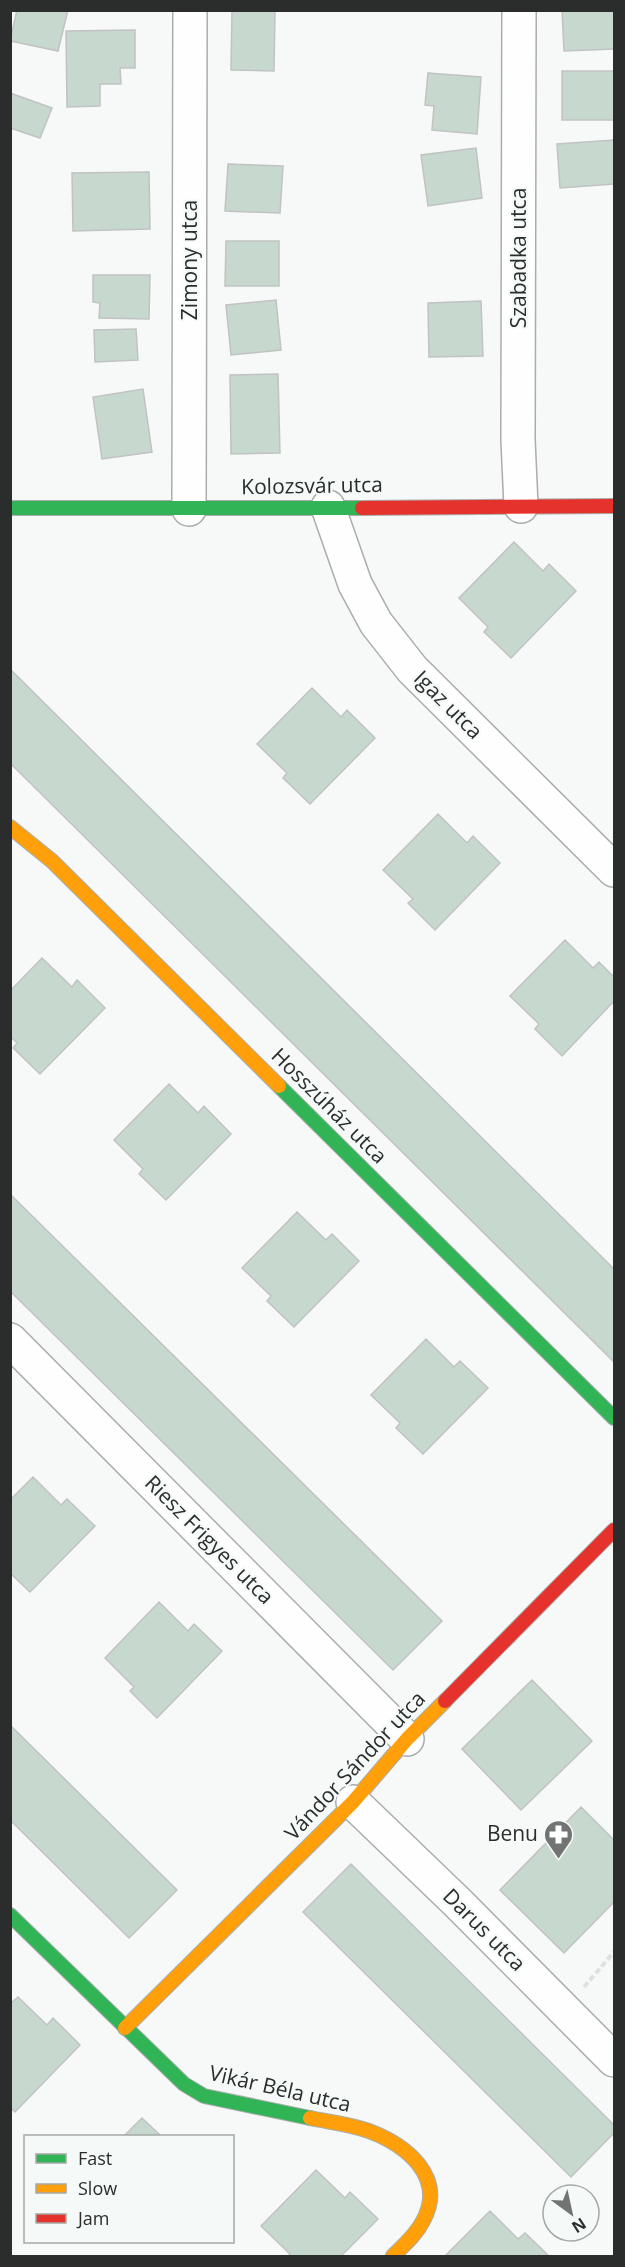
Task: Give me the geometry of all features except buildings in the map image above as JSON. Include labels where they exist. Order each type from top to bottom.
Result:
[{"type":"street","name":"Zimony utca","points":[[189,509],[190,10]]},
{"type":"street","name":"Szabadka utca","points":[[519,10],[518,440],[520,506]]},
{"type":"street","name":"Kolozsvár utca","points":[[10,508],[615,506]]},
{"type":"street","name":"Igaz utca","points":[[328,507],[355,584],[376,623],[412,669],[615,870]]},
{"type":"street","name":"Hosszúház utca","points":[[10,827],[52,861],[615,1418]]},
{"type":"street","name":"Riesz Frigyes utca","points":[[10,1340],[407,1739]]},
{"type":"street","name":"Vándor Sándor utca","points":[[124,2028],[353,1802],[407,1739],[615,1530]]},
{"type":"street","name":"Darus utca","points":[[353,1802],[615,2060]]},
{"type":"street","name":"Vikár Béla utca","points":[[10,1915],[184,2084],[204,2096],[366,2130],[391,2140],[410,2153],[423,2170],[430,2189],[427,2213],[413,2236],[393,2256]]},
{"type":"path","points":[[564,2010],[615,1952]]},
{"type":"traffic: fast","points":[[10,508],[362,508]]},
{"type":"traffic: fast","points":[[279,1086],[614,1418]]},
{"type":"traffic: fast","points":[[10,1915],[184,2084],[204,2096],[310,2118]]},
{"type":"traffic: slow","points":[[10,827],[52,861],[279,1086]]},
{"type":"traffic: slow","points":[[125,2028],[353,1802],[407,1739],[445,1701]]},
{"type":"traffic: slow","points":[[310,2118],[354,2127],[383,2137],[409,2154],[419,2165],[430,2190],[429,2205],[420,2226],[393,2256]]},
{"type":"traffic: jam","points":[[362,508],[614,506]]},
{"type":"traffic: jam","points":[[445,1701],[614,1530]]},
{"type":"place","name":"Benu","points":[[559,1860]]}]
